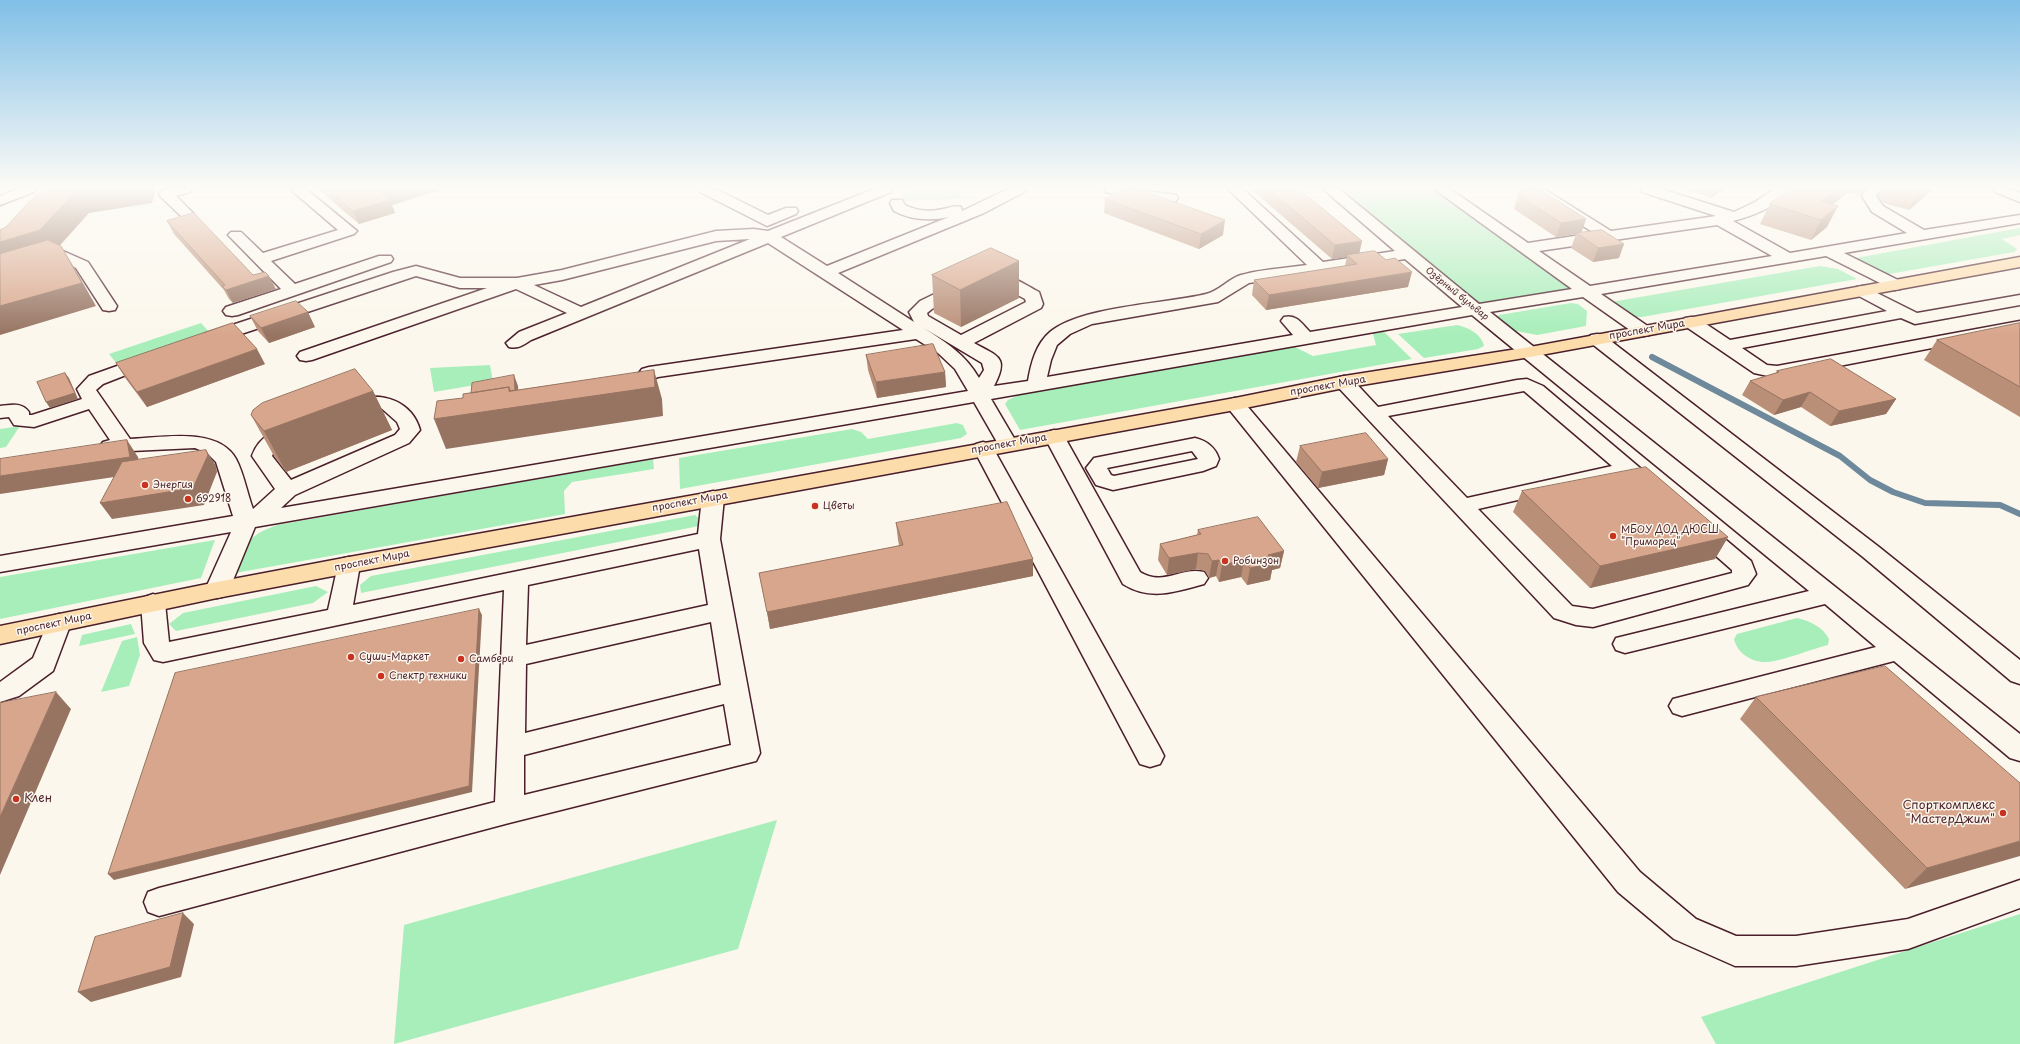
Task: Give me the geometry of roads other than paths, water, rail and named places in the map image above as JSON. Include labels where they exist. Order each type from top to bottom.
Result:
[{"type":"main road","name":"проспект Мира","points":[[0,636],[153,603],[348,565],[983,448],[1008,445],[1235,404],[1344,382],[1530,352],[2020,262]]},
{"type":"street","points":[[239,238],[292,291]]},
{"type":"street","points":[[260,259],[328,238]]},
{"type":"street","points":[[306,356],[517,283],[562,274],[709,238]]},
{"type":"street","points":[[515,343],[525,336],[764,238]]},
{"type":"street","points":[[771,238],[944,349],[963,366],[1008,445]]},
{"type":"street","points":[[826,272],[909,238]]},
{"type":"street","points":[[1287,238],[1320,268]]},
{"type":"street","name":"Озёрный бульвар","points":[[1388,238],[2020,750]]},
{"type":"street","points":[[1510,238],[1643,331]]},
{"type":"street","points":[[1525,248],[1597,238]]},
{"type":"street","points":[[1751,238],[1788,258]]},
{"type":"street","points":[[0,564],[1306,339],[1911,238]]},
{"type":"street","points":[[1828,251],[1894,285]]},
{"type":"street","points":[[1036,386],[1041,356],[1052,339],[1068,327],[1088,320],[1212,298],[1224,294],[1234,284],[1245,279],[1408,254]]},
{"type":"street","points":[[0,274],[63,256],[68,258],[73,264],[82,265],[109,306]]},
{"type":"street","points":[[232,311],[385,259]]},
{"type":"street","points":[[192,345],[399,274],[416,271],[460,283],[517,283],[581,313]]},
{"type":"street","points":[[962,342],[1035,304],[1033,296],[992,277],[980,280],[926,305],[918,312],[921,319],[991,360],[993,370],[980,395]]},
{"type":"street","points":[[1863,291],[1915,319],[2020,300]]},
{"type":"street","points":[[1727,346],[1903,313]]},
{"type":"street","points":[[1290,321],[1306,339]]},
{"type":"street","points":[[1691,322],[1761,369],[1777,372],[2020,326]]},
{"type":"street","points":[[625,393],[644,388],[644,378],[649,373],[658,371],[919,333]]},
{"type":"street","points":[[1597,340],[1871,552],[2020,674]]},
{"type":"street","points":[[123,444],[109,426],[86,389],[96,380],[118,370],[163,355]]},
{"type":"street","points":[[1344,382],[1563,612],[1576,616],[1593,618],[1740,579],[1744,574],[1743,567],[1682,516]]},
{"type":"street","points":[[1375,413],[1527,385],[1536,390],[1664,500]]},
{"type":"street","points":[[0,412],[16,410],[19,412],[19,417],[22,421],[34,421],[94,401]]},
{"type":"street","points":[[217,590],[246,522],[266,511],[287,490],[402,439],[410,430],[408,422],[391,404],[382,401],[366,402],[333,416]]},
{"type":"street","points":[[1235,404],[1629,882],[1686,929],[1735,950],[1796,951],[1908,934],[2020,894]]},
{"type":"street","points":[[287,490],[262,456],[264,447],[276,438],[312,424]]},
{"type":"street","points":[[1054,436],[1077,482],[1131,578],[1140,585],[1153,588],[1196,578]]},
{"type":"street","points":[[93,448],[123,444],[198,442],[214,449],[226,460],[246,522]]},
{"type":"street","points":[[983,448],[1150,756]]},
{"type":"street","points":[[1461,506],[1628,469]]},
{"type":"street","points":[[1077,482],[1102,477]]},
{"type":"street","points":[[159,902],[509,811],[746,753],[709,539],[713,498]]},
{"type":"street","points":[[153,603],[156,643],[163,653],[709,539]]},
{"type":"street","points":[[340,616],[348,565]]},
{"type":"street","points":[[509,811],[516,579]]},
{"type":"street","points":[[1625,644],[1829,595]]},
{"type":"street","points":[[514,657],[722,611]]},
{"type":"street","points":[[0,692],[10,689],[44,664],[59,623]]},
{"type":"street","points":[[1682,706],[1898,651]]},
{"type":"street","points":[[511,748],[736,691]]},
{"type":"waterway","points":[[1652,357],[1840,456],[1870,480],[1893,492],[1925,503],[2000,505],[2020,514]]},
{"type":"place","name":"Энергия","points":[[145,485]]},
{"type":"place","name":"692918","points":[[188,499]]},
{"type":"place","name":"Цветы","points":[[815,506]]},
{"type":"place","name":"МБОУ ДОД ДЮСШ \"Приморец\"","points":[[1613,536]]},
{"type":"place","name":"Робинзон","points":[[1225,561]]},
{"type":"place","name":"Суши-Маркет","points":[[351,657]]},
{"type":"place","name":"Самбери","points":[[461,659]]},
{"type":"place","name":"Спектр техники","points":[[381,676]]},
{"type":"place","name":"Клен","points":[[16,799]]},
{"type":"place","name":"Спорткомплекс \"МастерДжим\"","points":[[2003,813]]}]
